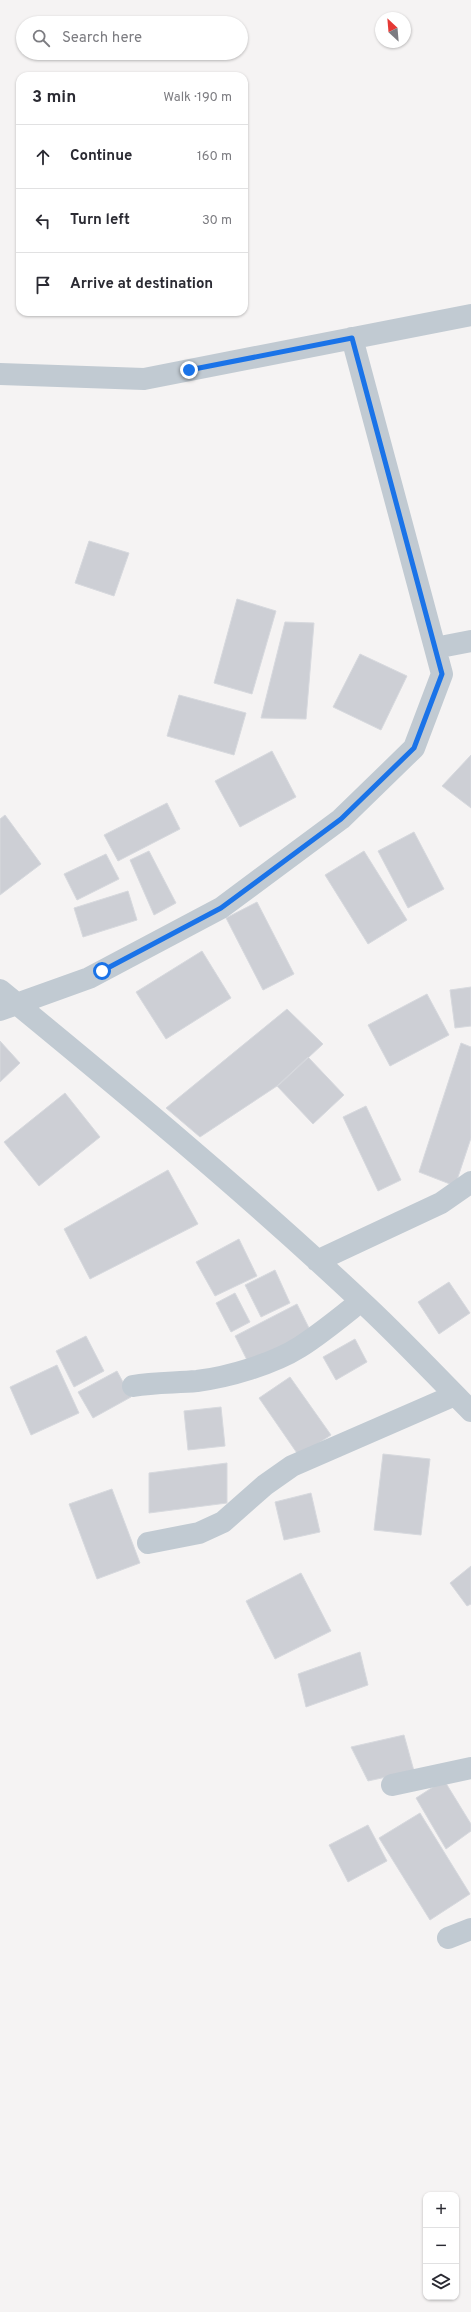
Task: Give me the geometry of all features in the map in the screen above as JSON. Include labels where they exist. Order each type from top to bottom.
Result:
[{"type":"street","points":[[0,374],[144,379],[471,315]]},
{"type":"street","points":[[9,1007],[89,978],[221,908],[341,819],[414,748],[442,674],[352,338]]},
{"type":"street","points":[[435,648],[471,640]]},
{"type":"street","points":[[0,990],[9,1007],[139,1105],[361,1301],[471,1411]]},
{"type":"street","points":[[317,1262],[441,1203],[471,1182]]},
{"type":"street","points":[[133,1386],[152,1382],[197,1381],[250,1368],[280,1358],[300,1347],[361,1301]]},
{"type":"street","points":[[148,1543],[199,1533],[223,1522],[265,1485],[292,1466],[455,1395]]},
{"type":"street","points":[[392,1785],[471,1768]]},
{"type":"street","points":[[448,1938],[471,1929]]},
{"type":"building","points":[[89,541],[129,553],[114,596],[75,583]]},
{"type":"building","points":[[237,599],[276,611],[252,694],[214,683]]},
{"type":"building","points":[[285,622],[314,623],[306,719],[261,718]]},
{"type":"building","points":[[360,654],[407,676],[381,730],[333,707]]},
{"type":"building","points":[[179,695],[246,713],[234,755],[167,736]]},
{"type":"building","points":[[272,751],[296,797],[240,827],[215,781]]},
{"type":"building","points":[[471,755],[471,808],[442,786]]},
{"type":"building","points":[[167,803],[180,829],[118,861],[104,835]]},
{"type":"building","points":[[5,815],[41,864],[0,895],[0,819]]},
{"type":"building","points":[[414,832],[444,889],[408,908],[378,851]]},
{"type":"building","points":[[149,851],[176,903],[154,915],[130,860]]},
{"type":"building","points":[[364,851],[407,920],[368,944],[325,875]]},
{"type":"building","points":[[106,854],[119,879],[77,900],[64,874]]},
{"type":"building","points":[[128,891],[137,920],[83,937],[74,908]]},
{"type":"building","points":[[257,902],[294,974],[263,990],[226,918]]},
{"type":"building","points":[[202,951],[231,998],[166,1039],[136,992]]},
{"type":"building","points":[[471,987],[471,1026],[455,1028],[450,990]]},
{"type":"building","points":[[427,994],[449,1035],[390,1066],[368,1025]]},
{"type":"building","points":[[287,1009],[323,1044],[280,1084],[200,1137],[166,1108]]},
{"type":"building","points":[[0,1041],[20,1063],[0,1082]]},
{"type":"building","points":[[461,1043],[471,1047],[471,1138],[455,1186],[419,1172]]},
{"type":"building","points":[[308,1057],[344,1095],[313,1124],[277,1086]]},
{"type":"building","points":[[65,1093],[100,1137],[39,1186],[4,1142]]},
{"type":"building","points":[[366,1106],[401,1180],[378,1191],[343,1117]]},
{"type":"building","points":[[168,1170],[198,1224],[90,1279],[64,1229]]},
{"type":"building","points":[[239,1239],[257,1276],[215,1296],[196,1262]]},
{"type":"building","points":[[275,1270],[290,1303],[261,1317],[245,1285]]},
{"type":"building","points":[[449,1282],[470,1313],[439,1334],[418,1302]]},
{"type":"building","points":[[235,1293],[250,1322],[231,1332],[216,1303]]},
{"type":"building","points":[[297,1304],[311,1332],[249,1364],[235,1336]]},
{"type":"building","points":[[86,1336],[104,1371],[74,1387],[56,1351]]},
{"type":"building","points":[[355,1339],[367,1362],[336,1380],[323,1357]]},
{"type":"building","points":[[57,1365],[79,1413],[31,1435],[10,1387]]},
{"type":"building","points":[[117,1371],[131,1397],[93,1418],[78,1392]]},
{"type":"building","points":[[290,1377],[331,1435],[299,1456],[259,1398]]},
{"type":"building","points":[[221,1407],[225,1446],[188,1450],[184,1411]]},
{"type":"building","points":[[383,1454],[430,1459],[421,1535],[374,1530]]},
{"type":"building","points":[[227,1463],[227,1503],[149,1513],[149,1473]]},
{"type":"building","points":[[112,1489],[140,1563],[97,1579],[69,1504]]},
{"type":"building","points":[[311,1493],[320,1532],[284,1540],[275,1502]]},
{"type":"building","points":[[471,1566],[471,1604],[467,1606],[450,1583]]},
{"type":"building","points":[[301,1573],[331,1631],[275,1659],[246,1601]]},
{"type":"building","points":[[360,1652],[368,1685],[306,1707],[298,1674]]},
{"type":"building","points":[[404,1735],[414,1771],[368,1781],[351,1747]]},
{"type":"building","points":[[444,1780],[471,1824],[471,1831],[446,1849],[416,1798]]},
{"type":"building","points":[[420,1813],[470,1894],[430,1920],[379,1838]]},
{"type":"building","points":[[368,1825],[387,1861],[348,1882],[329,1845]]},
{"type":"route","points":[[102,971],[221,908],[341,819],[414,748],[442,674],[352,338],[189,370]]}]
